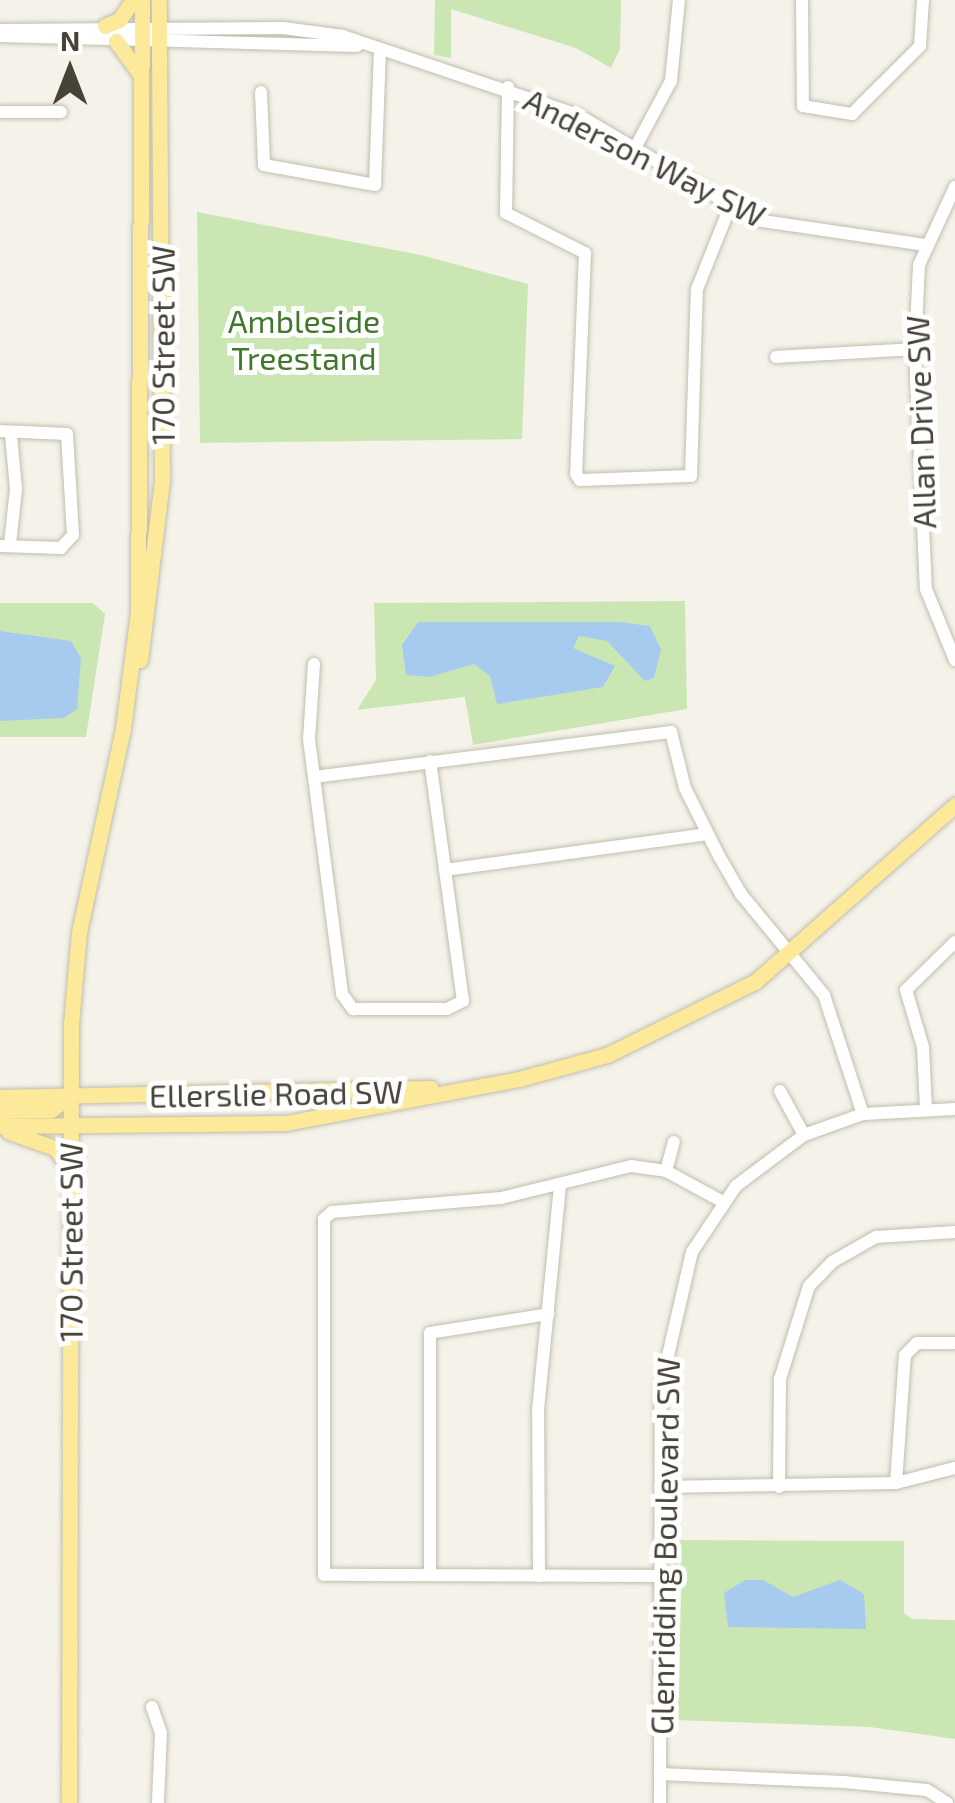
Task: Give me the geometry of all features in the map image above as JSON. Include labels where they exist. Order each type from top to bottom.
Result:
[{"type":"main road","points":[[105,26],[119,20],[133,0]]},
{"type":"main road","name":"170 Street SW","points":[[69,1803],[70,1096],[77,945],[130,687],[144,647],[162,497],[150,34],[142,0]]},
{"type":"main road","name":"170 Street SW","points":[[130,687],[143,493],[142,77],[159,0]]},
{"type":"main road","points":[[116,41],[142,77]]},
{"type":"main road","name":"Ellerslie Road SW","points":[[0,1128],[286,1123],[564,1068],[640,1042],[716,1005],[792,953],[955,804]]},
{"type":"main road","name":"Ellerslie Road SW","points":[[0,1097],[266,1094],[481,1086]]},
{"type":"main road","points":[[70,1127],[91,1104],[239,1101],[266,1094]]},
{"type":"main road","points":[[0,1112],[52,1110],[70,1096]]},
{"type":"main road","points":[[0,1128],[60,1151],[70,1176]]},
{"type":"street","points":[[635,148],[671,81],[679,0]]},
{"type":"street","points":[[802,0],[803,106],[852,114],[920,46],[923,0]]},
{"type":"street","points":[[0,33],[105,26],[150,34]]},
{"type":"street","points":[[0,33],[116,41],[150,34]]},
{"type":"street","name":"Anderson Way SW","points":[[150,34],[375,48],[508,87],[578,115],[730,206],[787,229],[924,245]]},
{"type":"street","points":[[260,92],[264,165],[375,185],[375,48]]},
{"type":"street","points":[[508,87],[506,213],[584,252],[576,474],[580,480],[691,476],[697,290],[730,206]]},
{"type":"street","points":[[0,112],[61,112]]},
{"type":"street","name":"Allan Drive SW","points":[[955,186],[924,245],[916,283],[915,349],[926,589],[955,660]]},
{"type":"street","points":[[776,357],[915,349]]},
{"type":"street","points":[[5,433],[67,434],[73,535],[61,548],[5,545],[16,489],[5,433]]},
{"type":"street","points":[[0,489],[16,489]]},
{"type":"street","points":[[314,664],[307,699],[314,777],[347,1004],[363,1010],[448,1010],[462,1000],[430,761]]},
{"type":"street","points":[[314,777],[670,732],[684,788],[742,894],[792,953],[838,1026],[862,1114]]},
{"type":"street","points":[[445,870],[708,834]]},
{"type":"street","points":[[926,1109],[923,1047],[906,990],[955,942]]},
{"type":"street","points":[[780,1091],[804,1135]]},
{"type":"street","name":"Glenridding Boulevard SW","points":[[660,1803],[661,1386],[674,1309],[692,1252],[723,1202],[754,1169],[804,1135],[862,1114],[955,1109]]},
{"type":"street","points":[[666,1171],[674,1142]]},
{"type":"street","points":[[660,1576],[322,1572],[326,1214],[444,1207],[631,1166],[666,1171],[723,1202]]},
{"type":"street","points":[[539,1576],[538,1410],[560,1184]]},
{"type":"street","points":[[779,1487],[780,1379],[796,1313],[816,1278],[852,1247],[876,1237],[955,1232]]},
{"type":"street","points":[[430,1575],[430,1333],[548,1314]]},
{"type":"street","points":[[896,1483],[904,1355],[916,1343],[955,1343]]},
{"type":"street","points":[[660,1487],[896,1483],[955,1468]]},
{"type":"street","points":[[152,1707],[160,1732],[158,1803]]},
{"type":"street","points":[[660,1774],[844,1782],[945,1799]]},
{"type":"green space","points":[[435,0],[621,0],[620,49],[611,68],[576,48],[451,9],[451,58],[434,55]]},
{"type":"green space","name":"Ambleside Treestand","points":[[197,212],[421,255],[528,284],[522,439],[200,443]]},
{"type":"green space","points":[[685,601],[687,709],[473,745],[465,697],[357,710],[376,680],[374,603]]},
{"type":"green space","points":[[0,603],[93,603],[105,614],[86,737],[0,737]]},
{"type":"green space","points":[[674,1540],[904,1541],[904,1613],[912,1619],[955,1620],[955,1739],[870,1727],[675,1720]]},
{"type":"water","points":[[418,622],[620,622],[650,626],[661,650],[654,678],[645,681],[607,641],[579,636],[573,648],[615,666],[603,687],[497,704],[490,676],[474,664],[429,677],[406,675],[402,645]]},
{"type":"water","points":[[0,631],[71,641],[81,658],[77,709],[64,718],[0,721]]},
{"type":"water","points":[[745,1580],[763,1580],[793,1597],[840,1580],[864,1594],[866,1629],[728,1627],[724,1593]]}]
